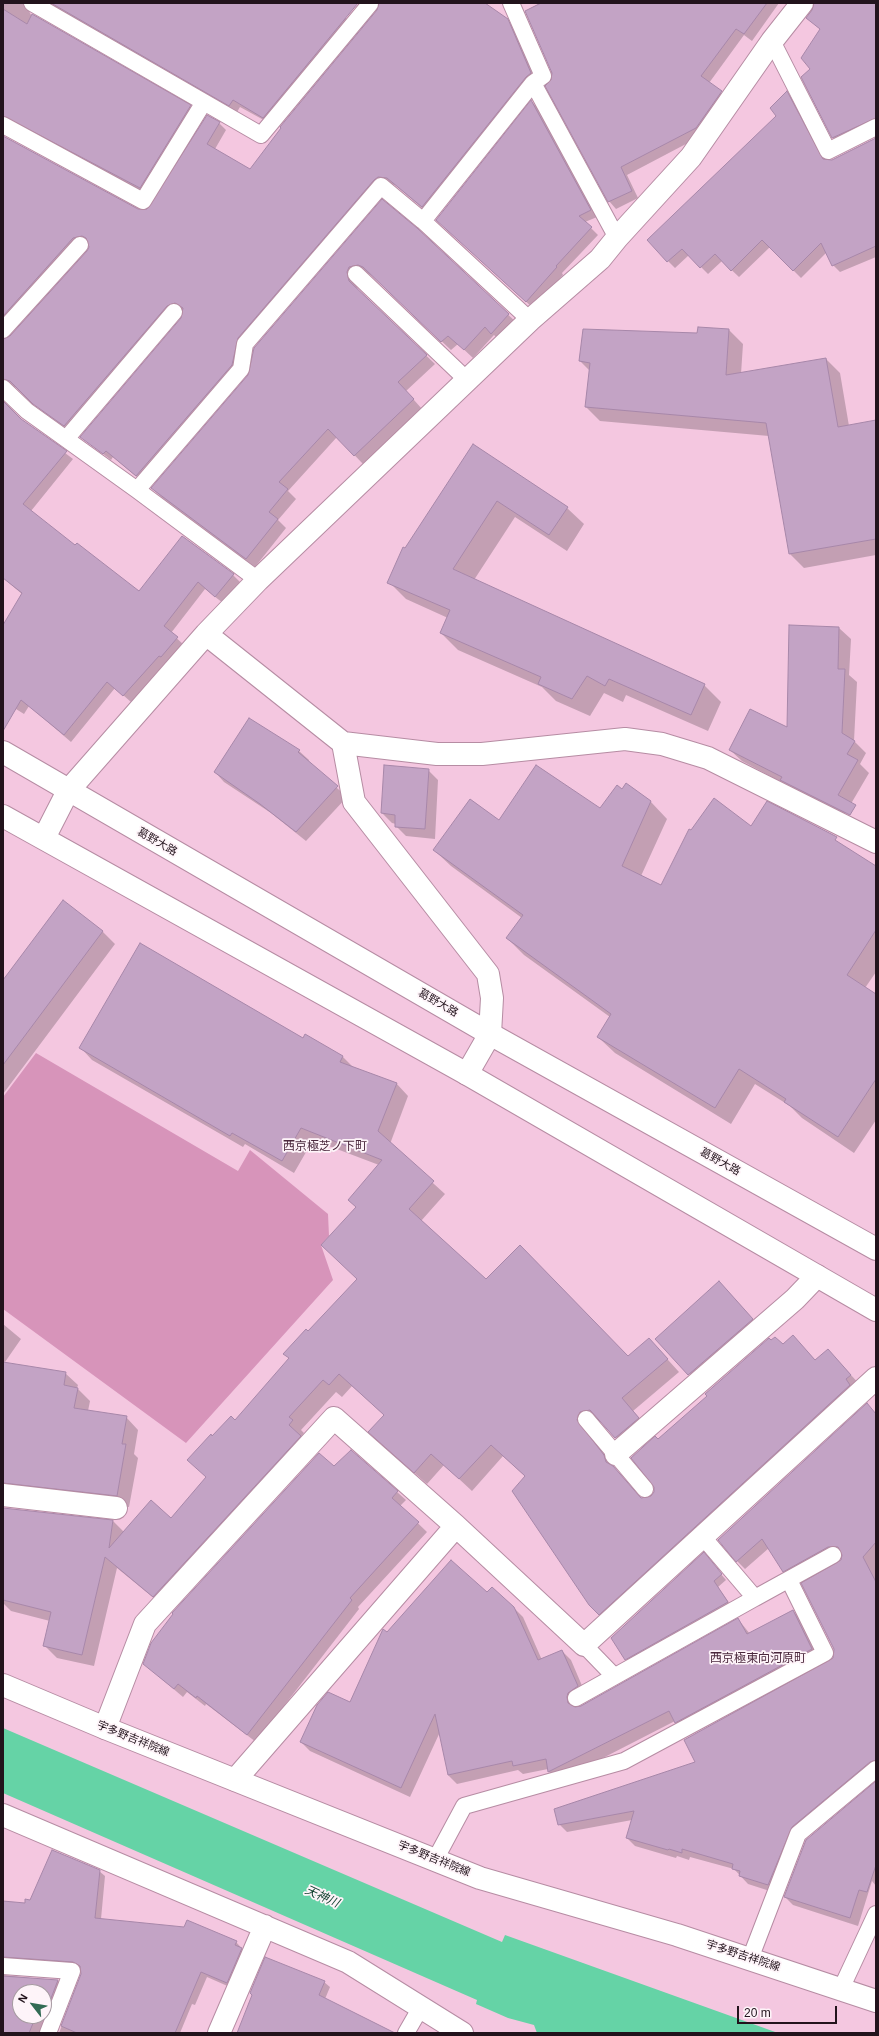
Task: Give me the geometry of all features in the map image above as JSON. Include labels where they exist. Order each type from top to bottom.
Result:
[{"type":"street","points":[[44,838],[68,791],[206,634],[258,580],[530,320],[600,259],[617,238],[691,157],[772,41],[802,3]]},
{"type":"street","points":[[206,634],[343,743],[437,754],[482,754],[625,739],[662,744],[708,758],[876,842]]},
{"type":"street","points":[[343,743],[354,802],[488,974],[492,998],[490,1034],[467,1074]]},
{"type":"street","name":"葛野大路","points":[[3,752],[490,1034],[876,1249]]},
{"type":"street","points":[[3,816],[467,1074],[876,1310]]},
{"type":"street","points":[[616,1454],[795,1299],[817,1276]]},
{"type":"street","points":[[105,1728],[145,1624],[334,1418],[456,1526],[584,1645],[876,1378]]},
{"type":"street","points":[[3,1495],[116,1508]]},
{"type":"street","points":[[235,1780],[456,1526]]},
{"type":"street","name":"宇多野吉祥院線","points":[[3,1685],[105,1728],[480,1878],[677,1935],[876,2001]]},
{"type":"street","points":[[3,1814],[348,1962],[462,2033]]},
{"type":"street","points":[[219,2033],[265,1926]]},
{"type":"lane","points":[[32,3],[262,135],[370,4],[368,3]]},
{"type":"lane","points":[[423,221],[533,83],[543,76],[511,3]]},
{"type":"lane","points":[[772,41],[828,151],[876,127]]},
{"type":"lane","points":[[533,83],[617,238]]},
{"type":"lane","points":[[3,125],[143,201],[204,102]]},
{"type":"lane","points":[[137,490],[241,369],[245,344],[381,186],[423,221],[530,320]]},
{"type":"lane","points":[[3,330],[80,245]]},
{"type":"lane","points":[[356,274],[467,380]]},
{"type":"lane","points":[[66,439],[174,312]]},
{"type":"lane","points":[[3,388],[26,411],[137,490],[258,580]]},
{"type":"lane","points":[[586,1419],[645,1490]]},
{"type":"lane","points":[[703,1537],[755,1598]]},
{"type":"lane","points":[[576,1698],[833,1555]]},
{"type":"lane","points":[[435,1860],[464,1806],[624,1761],[825,1653],[789,1580]]},
{"type":"lane","points":[[584,1645],[614,1676]]},
{"type":"lane","points":[[750,1959],[798,1834],[876,1769]]},
{"type":"lane","points":[[842,1989],[876,1914]]},
{"type":"lane","points":[[3,1966],[72,1971],[48,2033]]},
{"type":"lane","points":[[406,2033],[421,2007]]},
{"type":"shaded area","points":[[36,1053],[238,1171],[250,1150],[328,1214],[329,1236],[321,1245],[333,1280],[186,1443],[3,1309],[3,1097]]},
{"type":"water","name":"天神川","points":[[3,1728],[502,1942],[505,1935],[778,2033],[537,2033],[534,2025],[508,2018],[476,2004],[477,2000],[3,1793]]},
{"type":"building","points":[[51,3],[358,3],[263,118],[233,100],[229,106]]},
{"type":"building","points":[[379,3],[485,3],[508,19],[531,73],[526,77],[422,207],[387,178],[378,177],[374,180],[238,338],[232,365],[136,476],[106,451],[103,454],[80,437],[181,318],[183,308],[175,303],[167,306],[64,426],[33,404],[10,381],[3,379],[3,339],[10,336],[89,247],[86,238],[82,236],[73,238],[3,316],[3,136],[138,209],[147,209],[207,115],[220,122],[207,144],[250,169],[281,128],[280,127],[377,10]]},
{"type":"building","points":[[541,3],[767,3],[744,34],[736,29],[701,76],[722,91],[696,128],[621,167],[632,191],[608,202],[545,86],[551,80],[552,73],[525,11]]},
{"type":"building","points":[[814,3],[876,3],[876,118],[832,138],[801,77],[810,69],[801,58],[820,29],[806,18],[812,10]]},
{"type":"building","points":[[3,9],[27,24],[32,14],[191,105],[140,188],[3,116]]},
{"type":"building","points":[[787,91],[823,159],[832,160],[876,138],[876,246],[832,266],[821,243],[793,271],[762,240],[731,271],[715,254],[700,268],[682,249],[667,262],[647,240],[776,116],[770,108]]},
{"type":"building","points":[[531,100],[591,210],[579,216],[592,227],[556,266],[557,267],[526,302],[436,220]]},
{"type":"building","points":[[382,199],[417,228],[509,314],[491,334],[485,327],[464,350],[448,336],[441,342],[363,267],[358,265],[349,267],[347,272],[349,281],[427,355],[398,382],[414,399],[354,456],[328,429],[279,482],[288,489],[269,512],[278,519],[246,559],[151,488],[248,375],[254,348]]},
{"type":"building","points":[[698,327],[729,329],[726,375],[826,358],[838,427],[876,420],[876,539],[789,554],[766,423],[585,407],[590,363],[579,361],[583,329],[697,333]]},
{"type":"building","points":[[3,401],[21,419],[67,451],[23,504],[75,545],[77,543],[139,591],[182,536],[234,574],[215,597],[198,582],[164,626],[178,637],[161,657],[159,656],[123,696],[107,682],[64,735],[21,700],[3,731],[3,625],[22,593],[3,578]]},
{"type":"building","points":[[473,444],[568,507],[549,535],[497,501],[453,569],[705,684],[691,715],[609,679],[605,686],[587,676],[572,699],[538,684],[541,677],[440,633],[450,610],[387,583],[403,547],[405,548]]},
{"type":"building","points":[[789,625],[839,627],[838,669],[845,669],[842,733],[855,741],[847,754],[858,760],[838,795],[856,805],[850,815],[780,780],[782,777],[729,750],[750,709],[787,727]]},
{"type":"building","points":[[249,718],[300,750],[298,752],[338,786],[296,832],[260,804],[214,772]]},
{"type":"building","points":[[384,765],[429,769],[425,829],[395,827],[395,815],[381,813]]},
{"type":"building","points":[[536,765],[600,808],[617,785],[622,789],[626,783],[651,801],[622,866],[661,885],[689,829],[691,830],[714,798],[751,826],[767,801],[837,837],[835,840],[876,866],[876,930],[847,975],[876,994],[876,1079],[838,1137],[784,1102],[786,1099],[739,1069],[715,1108],[597,1037],[611,1014],[506,938],[523,915],[433,850],[470,799],[499,820]]},
{"type":"building","points":[[63,900],[103,931],[3,1065],[3,980]]},
{"type":"building","points":[[140,943],[303,1038],[305,1034],[343,1056],[340,1062],[397,1083],[378,1131],[434,1181],[409,1209],[486,1279],[520,1245],[628,1356],[649,1338],[668,1359],[622,1398],[639,1418],[615,1438],[590,1410],[580,1412],[577,1420],[604,1455],[606,1462],[613,1466],[641,1498],[651,1496],[654,1492],[654,1487],[631,1458],[655,1436],[658,1439],[707,1396],[705,1394],[769,1338],[771,1340],[775,1337],[783,1344],[793,1335],[815,1360],[828,1349],[851,1375],[846,1379],[850,1385],[599,1615],[589,1605],[512,1491],[525,1476],[491,1445],[459,1479],[431,1454],[414,1473],[368,1432],[384,1415],[339,1374],[329,1385],[323,1380],[289,1417],[293,1420],[289,1425],[301,1436],[153,1597],[105,1557],[82,1655],[43,1646],[51,1612],[3,1600],[3,1508],[113,1520],[109,1548],[151,1500],[171,1518],[206,1477],[187,1460],[211,1434],[212,1436],[231,1416],[235,1420],[289,1358],[283,1354],[306,1329],[308,1331],[357,1279],[321,1245],[356,1207],[348,1200],[382,1160],[301,1128],[282,1161],[232,1133],[230,1136],[79,1048]]},
{"type":"building","points":[[719,1281],[753,1319],[688,1375],[655,1339]]},
{"type":"building","points":[[3,1362],[66,1372],[64,1385],[78,1388],[74,1408],[127,1416],[122,1444],[126,1444],[117,1496],[3,1483]]},
{"type":"building","points":[[867,1403],[876,1414],[876,1542],[863,1557],[876,1582],[876,1760],[870,1762],[792,1827],[768,1885],[739,1876],[740,1871],[732,1869],[733,1864],[682,1849],[682,1853],[626,1838],[634,1811],[558,1825],[554,1809],[695,1762],[684,1740],[833,1658],[834,1649],[801,1583],[841,1560],[842,1555],[838,1547],[828,1547],[783,1572],[762,1539],[736,1562],[718,1540]]},
{"type":"building","points":[[351,1450],[398,1491],[392,1498],[419,1522],[350,1598],[352,1600],[247,1735],[197,1696],[196,1698],[178,1684],[174,1689],[143,1664],[151,1643],[173,1614],[172,1613],[319,1453],[334,1466]]},
{"type":"building","points":[[704,1552],[722,1574],[714,1581],[728,1602],[625,1660],[611,1638]]},
{"type":"building","points":[[451,1560],[487,1592],[492,1587],[514,1607],[538,1660],[562,1650],[578,1686],[568,1693],[567,1697],[568,1703],[575,1707],[581,1706],[738,1618],[747,1634],[793,1610],[812,1649],[675,1723],[669,1711],[548,1772],[546,1759],[513,1766],[512,1761],[448,1775],[435,1714],[401,1788],[300,1742],[317,1705],[328,1692],[350,1702],[383,1629],[387,1632]]},
{"type":"building","points":[[876,1781],[876,1865],[867,1892],[859,1890],[850,1918],[784,1897],[806,1840]]},
{"type":"building","points":[[52,1850],[100,1870],[95,1918],[184,1927],[187,1920],[237,1941],[235,1945],[242,1948],[227,1983],[201,1972],[175,2033],[77,2033],[61,2026],[81,1974],[80,1966],[73,1962],[3,1957],[3,1901],[25,1903],[25,1899],[30,1900]]},
{"type":"building","points":[[265,1957],[325,1981],[319,1995],[395,2033],[237,2033],[252,1995],[250,1993]]},
{"type":"building","points":[[3,1976],[58,1980],[52,1996],[52,1984],[12,1984],[12,2024],[33,2024],[29,2033],[3,2033]]},
{"type":"district","name":"西京極芝ノ下町","points":[[325,1147]]},
{"type":"district","name":"西京極東向河原町","points":[[758,1659]]}]
